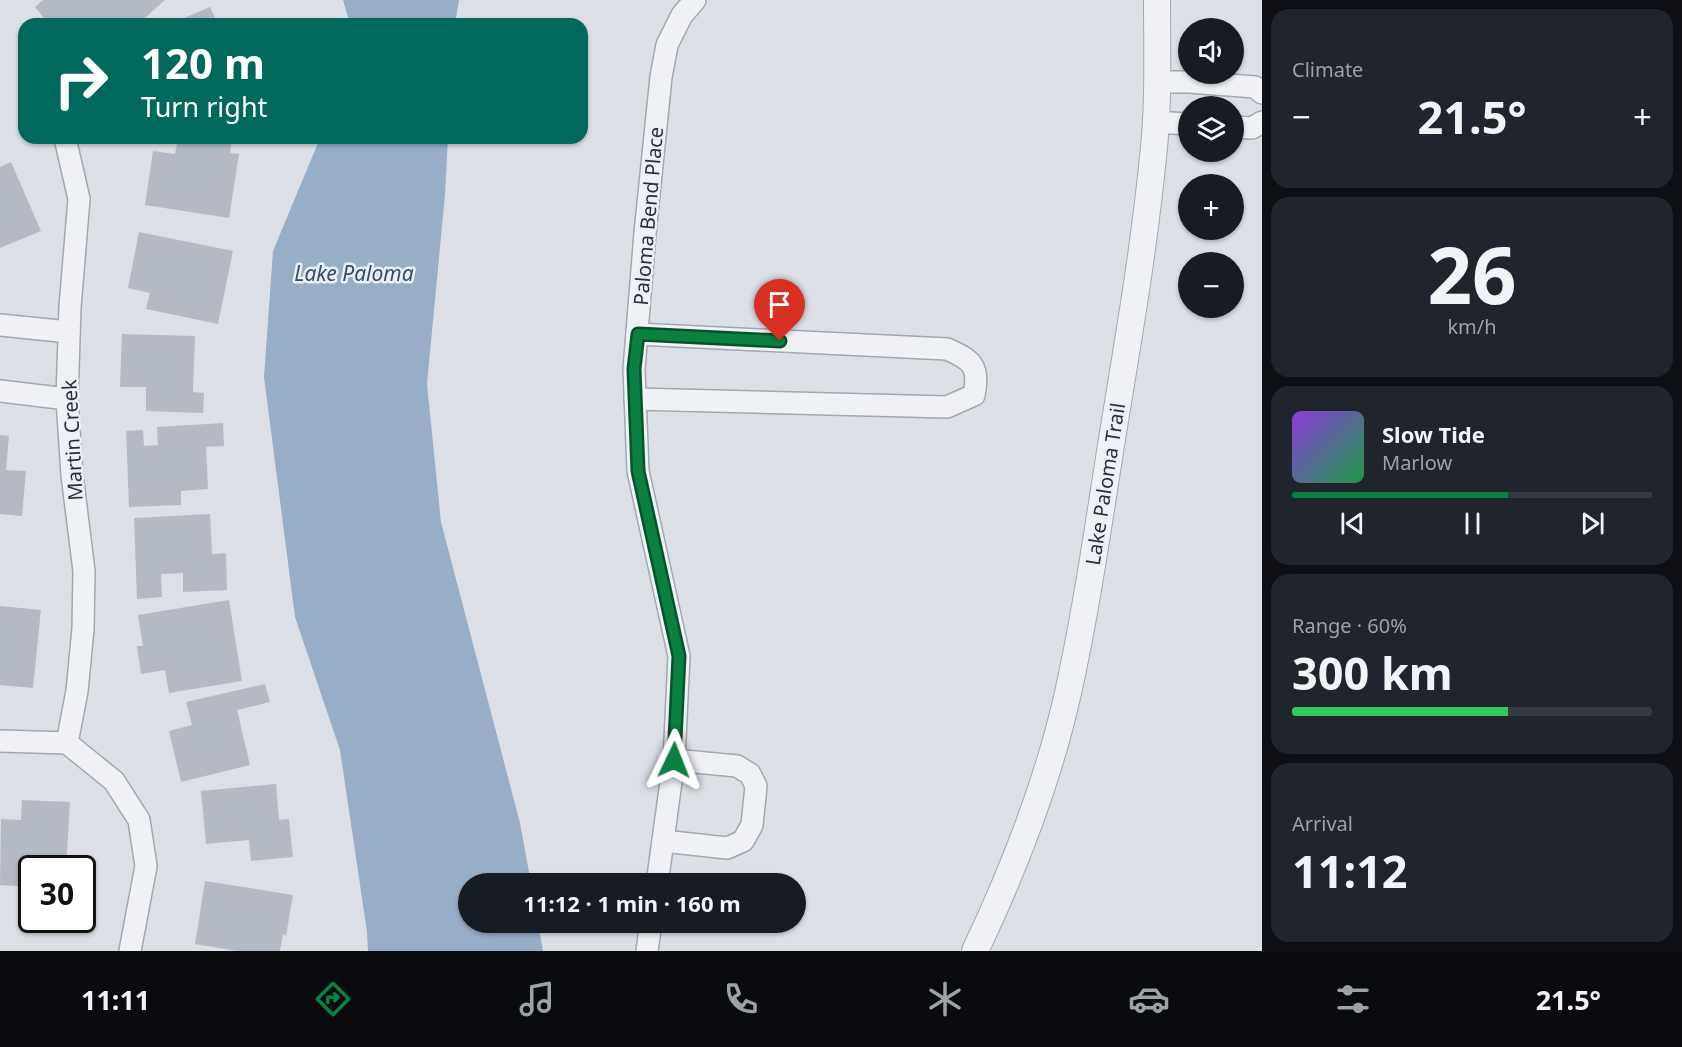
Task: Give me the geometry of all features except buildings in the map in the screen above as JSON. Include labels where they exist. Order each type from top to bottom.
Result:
[{"type":"street","name":"Paloma Bend Place","points":[[659,873],[674,760],[679,656],[638,471],[634,369],[661,76],[667,45],[682,15],[695,0]]},
{"type":"street","name":"Lake Paloma Trail","points":[[975,951],[1007,878],[1048,766],[1068,695],[1085,608],[1129,332],[1154,155],[1157,0]]},
{"type":"street","points":[[1157,82],[1255,87],[1262,93]]},
{"type":"street","points":[[1155,122],[1178,123]]},
{"type":"street","points":[[1244,128],[1252,128],[1262,122]]},
{"type":"street","name":"Martin Creek","points":[[66,144],[79,199],[69,332],[67,399],[72,475],[84,571],[83,629],[77,691],[67,743]]},
{"type":"street","points":[[0,325],[69,332]]},
{"type":"street","points":[[635,399],[947,407],[974,395],[978,376],[969,359],[947,349],[638,334]]},
{"type":"street","points":[[0,391],[67,399]]},
{"type":"street","points":[[0,741],[67,743],[114,781],[139,820],[146,866],[130,951]]},
{"type":"street","points":[[663,841],[727,848],[743,841],[752,825],[756,786],[750,774],[737,766],[674,760]]},
{"type":"street","points":[[647,951],[649,933]]},
{"type":"water","points":[[343,0],[459,0],[456,18],[348,18]]},
{"type":"water","name":"Lake Paloma","points":[[318,144],[448,144],[427,384],[441,522],[520,823],[529,873],[458,873],[458,933],[540,933],[543,951],[368,951],[340,750],[295,617],[264,377],[273,251]]},
{"type":"route","points":[[674,760],[679,656],[638,471],[634,369],[638,334],[780,341]]}]
